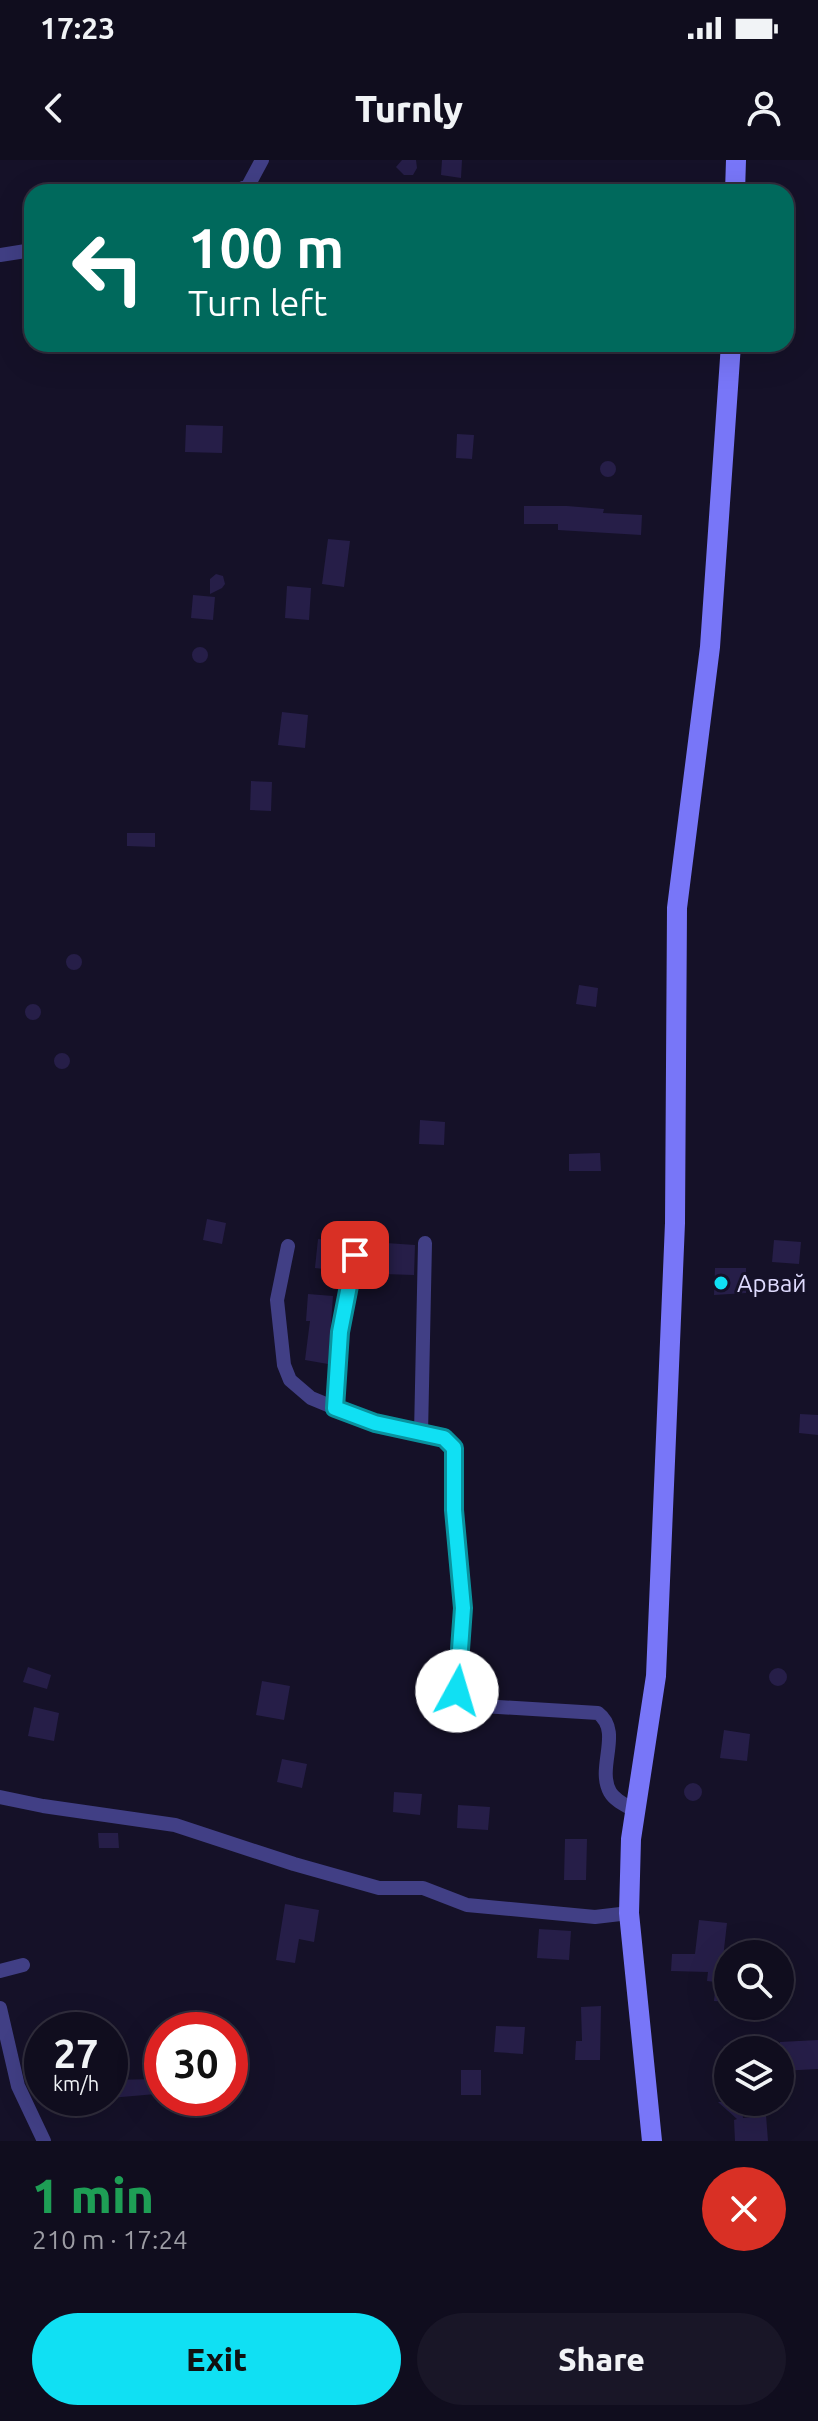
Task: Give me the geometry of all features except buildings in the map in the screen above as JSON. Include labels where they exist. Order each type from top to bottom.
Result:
[{"type":"main road","points":[[735,184],[736,160]]},
{"type":"main road","points":[[652,2141],[629,1913],[631,1839],[656,1676],[675,1223],[677,908],[710,647],[730,352]]},
{"type":"street","points":[[249,184],[262,160]]},
{"type":"street","points":[[0,255],[24,251]]},
{"type":"street","points":[[421,1434],[425,1243]]},
{"type":"street","points":[[288,1246],[277,1300],[284,1365],[290,1380],[311,1398],[335,1408],[375,1423],[444,1438],[454,1448],[454,1510],[463,1608],[457,1691],[474,1704],[483,1706],[598,1713],[609,1728],[608,1790],[614,1798],[636,1811]]},
{"type":"street","points":[[335,1408],[340,1332],[355,1255]]},
{"type":"street","points":[[0,1797],[175,1825],[379,1888],[423,1888],[467,1905],[595,1917],[629,1913]]},
{"type":"street","points":[[0,1971],[23,1965]]},
{"type":"street","points":[[0,2008],[18,2086],[44,2141]]},
{"type":"place","name":"Арвай","points":[[721,1283]]},
{"type":"route","points":[[355,1255],[340,1332],[335,1408],[375,1423],[444,1438],[454,1448],[454,1510],[463,1608],[457,1691]]}]
